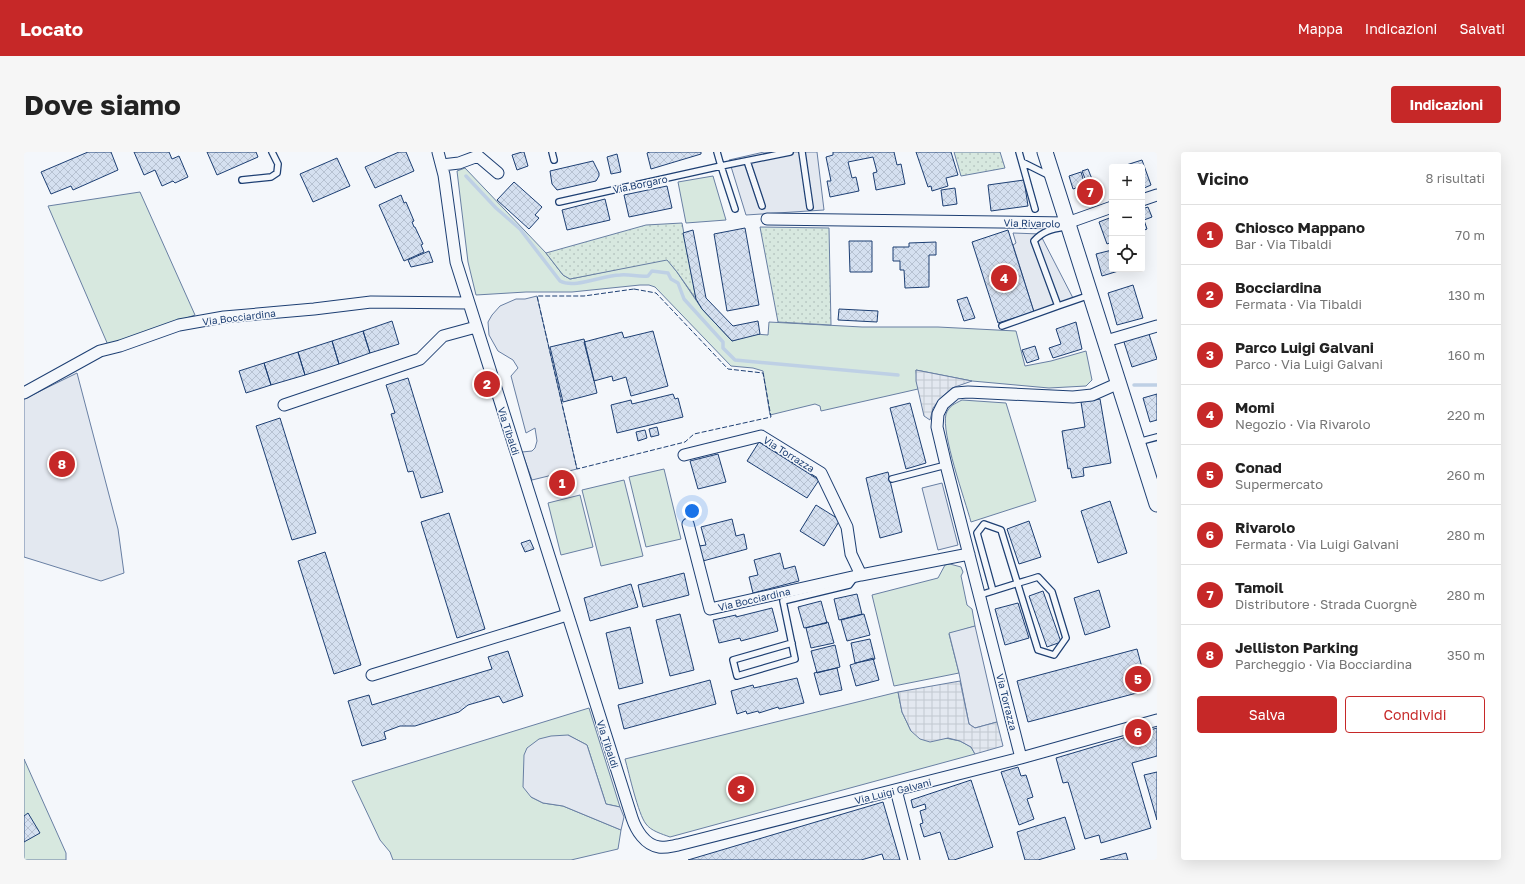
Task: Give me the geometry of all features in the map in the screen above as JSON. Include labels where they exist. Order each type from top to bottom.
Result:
[{"type":"main road","points":[[1045,152],[1068,225]]},
{"type":"main road","name":"Via Rivarolo","points":[[1068,225],[1157,504]]},
{"type":"street","name":"Via Tibaldi","points":[[438,152],[442,165],[456,262],[635,827]]},
{"type":"street","points":[[442,165],[459,163],[478,156],[498,173]]},
{"type":"street","points":[[1145,199],[1157,195]]},
{"type":"street","points":[[1068,225],[1109,208]]},
{"type":"street","name":"Via Rivarolo","points":[[767,219],[1068,225]]},
{"type":"street","name":"Via Bocciardina","points":[[24,393],[100,351],[120,346],[179,325],[224,317],[371,302],[468,302]]},
{"type":"street","points":[[1106,341],[1157,326]]},
{"type":"street","points":[[284,405],[420,359],[443,336],[476,327]]},
{"type":"street","name":"Via Torrazza","points":[[1021,758],[937,427],[938,414],[943,404],[956,393],[968,392],[1073,397],[1092,394],[1119,383]]},
{"type":"street","name":"Via Torrazza","points":[[684,455],[761,436],[821,473],[847,527],[851,554],[859,575]]},
{"type":"street","name":"Via Bocciardina","points":[[688,524],[710,609],[859,575]]},
{"type":"street","points":[[859,575],[969,554]]},
{"type":"street","points":[[372,675],[567,614]]},
{"type":"street","name":"Via Luigi Galvani","points":[[635,827],[645,841],[659,848],[678,846],[1021,758],[1157,720]]},
{"type":"street","points":[[896,790],[914,860]]},
{"type":"lane","points":[[242,180],[271,177],[277,173],[278,164],[272,152]]},
{"type":"lane","points":[[552,152],[554,160]]},
{"type":"lane","points":[[717,152],[735,209]]},
{"type":"lane","name":"Via Borgaro","points":[[559,202],[790,152]]},
{"type":"lane","points":[[802,152],[810,207]]},
{"type":"lane","points":[[1019,152],[1035,209]]},
{"type":"lane","points":[[747,161],[762,206]]},
{"type":"lane","points":[[1022,162],[1052,177]]},
{"type":"lane","points":[[1058,306],[1034,241],[1040,234],[1068,225]]},
{"type":"lane","points":[[1002,326],[1091,295]]},
{"type":"lane","points":[[1137,442],[1157,437]]},
{"type":"lane","points":[[892,479],[946,464]]},
{"type":"lane","points":[[980,596],[993,591],[1018,583],[1038,577],[1052,592],[1066,638],[1054,655],[1038,650],[1018,583],[1001,530],[984,524],[977,533],[993,591]]},
{"type":"lane","points":[[792,643],[733,660],[737,676],[795,659],[792,643],[783,601],[849,585],[859,575]]},
{"type":"shaded area","points":[[764,152],[817,152],[824,210],[746,215],[729,160]]},
{"type":"shaded area","points":[[954,152],[1000,152],[1005,168],[961,176]]},
{"type":"shaded area","points":[[465,168],[546,253],[563,275],[570,279],[667,259],[702,309],[732,341],[755,334],[768,335],[769,322],[862,327],[938,327],[1016,331],[1025,366],[1051,361],[1086,351],[1092,380],[1086,386],[1049,388],[972,381],[916,370],[918,389],[821,411],[820,406],[815,404],[770,415],[763,371],[753,368],[731,366],[655,287],[640,285],[572,292],[526,292],[476,295],[468,262],[457,171]]},
{"type":"shaded area","points":[[713,176],[726,220],[686,223],[678,182]]},
{"type":"shaded area","points":[[140,192],[195,315],[108,345],[48,206]]},
{"type":"shaded area","points":[[682,223],[696,299],[667,260],[570,279],[563,275],[546,253],[646,225]]},
{"type":"shaded area","points":[[760,227],[829,228],[831,325],[778,322]]},
{"type":"shaded area","points":[[1013,233],[1040,234],[1074,300],[1034,312],[1013,245],[1016,243]]},
{"type":"shaded area","points":[[537,296],[577,469],[532,480],[522,452],[532,451],[535,448],[537,441],[535,428],[526,433],[511,376],[518,368],[513,360],[498,351],[489,335],[488,322],[500,306],[516,299],[525,299]]},
{"type":"shaded area","points":[[916,370],[972,381],[952,388],[940,399],[933,408],[930,420],[924,416],[916,381]]},
{"type":"shaded area","points":[[77,373],[118,529],[124,573],[101,581],[24,557],[24,399]]},
{"type":"shaded area","points":[[962,400],[1006,403],[1036,501],[971,522],[950,451],[945,423],[946,414],[950,407]]},
{"type":"shaded area","points":[[664,469],[681,539],[646,547],[629,477]]},
{"type":"shaded area","points":[[624,480],[643,556],[601,566],[582,490]]},
{"type":"shaded area","points":[[942,483],[958,545],[938,550],[922,488]]},
{"type":"shaded area","points":[[580,495],[593,547],[561,555],[548,503]]},
{"type":"shaded area","points":[[950,564],[961,567],[963,572],[961,576],[967,605],[972,609],[975,626],[949,634],[959,673],[894,686],[872,595],[938,578],[945,565]]},
{"type":"shaded area","points":[[975,626],[997,722],[975,728],[969,724],[949,633]]},
{"type":"shaded area","points":[[960,681],[969,724],[975,728],[997,722],[1003,746],[975,754],[971,747],[960,741],[948,738],[930,742],[920,739],[911,731],[902,712],[898,692]]},
{"type":"shaded area","points":[[898,692],[902,712],[911,731],[960,741],[971,747],[975,754],[670,837],[651,829],[643,819],[625,759]]},
{"type":"shaded area","points":[[589,708],[620,807],[606,804],[587,745],[568,735],[531,797],[543,803],[563,806],[621,830],[618,849],[571,860],[393,860],[390,852],[380,840],[352,781]]},
{"type":"shaded area","points":[[568,735],[587,745],[606,804],[620,807],[624,817],[621,830],[563,806],[543,803],[531,797],[523,787],[524,755],[527,748],[539,739],[551,736]]},
{"type":"shaded area","points":[[24,759],[66,853],[66,860],[24,860]]},
{"type":"building","points":[[88,152],[111,152],[118,170],[73,190],[71,186],[51,194],[41,172]]},
{"type":"building","points":[[134,152],[169,152],[172,159],[179,156],[188,177],[175,183],[173,181],[162,186],[155,170],[144,175]]},
{"type":"building","points":[[207,152],[256,152],[258,157],[217,175]]},
{"type":"building","points":[[399,152],[406,152],[414,171],[375,188],[365,167]]},
{"type":"building","points":[[524,152],[528,166],[517,170],[512,155]]},
{"type":"building","points":[[701,152],[701,154],[651,169],[647,153]]},
{"type":"building","points":[[833,152],[894,152],[897,165],[901,164],[905,184],[876,190],[873,173],[877,172],[873,157],[848,162],[852,178],[856,177],[859,191],[830,197],[827,181],[831,181],[826,157],[833,155]]},
{"type":"building","points":[[916,152],[951,152],[958,175],[946,178],[948,186],[932,191],[931,186],[928,187]]},
{"type":"building","points":[[617,154],[621,172],[611,174],[607,157]]},
{"type":"building","points":[[337,158],[350,186],[313,202],[300,174]]},
{"type":"building","points":[[1142,160],[1143,164],[1129,164]]},
{"type":"building","points":[[593,161],[599,173],[596,181],[557,190],[552,184],[550,171]]},
{"type":"building","points":[[1145,168],[1151,185],[1145,188]]},
{"type":"building","points":[[1088,169],[1094,184],[1088,186],[1082,171]]},
{"type":"building","points":[[1081,172],[1085,185],[1073,189],[1069,176]]},
{"type":"building","points":[[1024,180],[1028,206],[991,211],[988,185]]},
{"type":"building","points":[[514,182],[542,207],[535,215],[539,218],[529,229],[497,200]]},
{"type":"building","points":[[667,186],[672,208],[629,217],[624,195]]},
{"type":"building","points":[[955,188],[957,204],[943,206],[941,190]]},
{"type":"building","points":[[401,195],[404,203],[406,202],[414,221],[412,222],[423,244],[421,245],[424,252],[404,261],[379,205]]},
{"type":"building","points":[[605,199],[610,220],[567,230],[562,210]]},
{"type":"building","points":[[1148,207],[1152,217],[1145,220],[1145,208]]},
{"type":"building","points":[[1109,218],[1109,243],[1107,244],[1099,222]]},
{"type":"building","points":[[745,228],[759,305],[727,311],[714,234]]},
{"type":"building","points":[[693,230],[706,298],[733,326],[758,321],[760,334],[732,341],[702,309],[696,299],[683,233]]},
{"type":"building","points":[[1008,230],[1034,312],[998,323],[972,242]]},
{"type":"building","points":[[849,241],[872,241],[872,272],[850,272]]},
{"type":"building","points":[[936,242],[936,255],[929,255],[929,287],[905,288],[904,270],[900,270],[900,261],[893,261],[893,247],[909,247],[909,243]]},
{"type":"building","points":[[429,251],[433,262],[411,267],[408,260]]},
{"type":"building","points":[[1109,251],[1109,272],[1115,272],[1102,276],[1096,254]]},
{"type":"building","points":[[1133,285],[1143,318],[1117,325],[1108,293]]},
{"type":"building","points":[[967,297],[975,318],[964,321],[957,300]]},
{"type":"building","points":[[839,309],[878,311],[877,322],[838,320]]},
{"type":"building","points":[[392,321],[399,344],[370,353],[363,331]]},
{"type":"building","points":[[1076,322],[1082,349],[1053,358],[1049,348],[1061,344],[1056,329]]},
{"type":"building","points":[[363,331],[370,353],[339,364],[332,341]]},
{"type":"building","points":[[653,331],[668,386],[631,396],[626,377],[613,381],[612,376],[594,381],[584,342],[622,332],[624,338]]},
{"type":"building","points":[[1148,331],[1157,359],[1132,367],[1123,339]]},
{"type":"building","points":[[584,339],[597,393],[563,402],[550,347]]},
{"type":"building","points":[[332,341],[339,364],[305,375],[298,352]]},
{"type":"building","points":[[1035,346],[1039,359],[1027,363],[1022,350]]},
{"type":"building","points":[[298,352],[305,375],[271,385],[264,363]]},
{"type":"building","points":[[264,363],[271,385],[246,393],[239,371]]},
{"type":"building","points":[[408,378],[443,492],[421,498],[413,471],[408,472],[391,414],[395,413],[386,385]]},
{"type":"building","points":[[673,394],[675,399],[678,398],[683,417],[617,433],[611,405],[631,400],[632,404]]},
{"type":"building","points":[[1157,394],[1157,420],[1150,422],[1143,398]]},
{"type":"building","points":[[1100,399],[1111,463],[1083,468],[1084,476],[1072,478],[1070,468],[1068,469],[1062,431],[1085,427],[1081,402]]},
{"type":"building","points":[[910,403],[926,463],[906,469],[890,408]]},
{"type":"building","points":[[280,418],[316,533],[292,540],[256,426]]},
{"type":"building","points":[[657,427],[659,435],[651,437],[649,429]]},
{"type":"building","points":[[645,430],[647,438],[638,441],[636,432]]},
{"type":"building","points":[[759,442],[819,480],[807,498],[747,461]]},
{"type":"building","points":[[718,454],[726,482],[698,489],[690,461]]},
{"type":"building","points":[[888,472],[902,532],[880,538],[866,478]]},
{"type":"building","points":[[571,475],[573,486],[553,491],[550,480]]},
{"type":"building","points":[[1110,501],[1127,553],[1098,563],[1081,511]]},
{"type":"building","points":[[816,505],[840,520],[824,546],[800,531]]},
{"type":"building","points":[[449,513],[485,629],[457,638],[421,522]]},
{"type":"building","points":[[732,519],[736,536],[744,534],[747,549],[703,561],[699,546],[706,545],[701,527]]},
{"type":"building","points":[[1029,521],[1041,557],[1019,564],[1007,529]]},
{"type":"building","points":[[530,540],[534,549],[525,552],[521,543]]},
{"type":"building","points":[[325,552],[361,665],[334,674],[298,561]]},
{"type":"building","points":[[780,553],[784,569],[795,566],[799,581],[753,593],[749,577],[758,575],[754,560]]},
{"type":"building","points":[[684,573],[689,595],[643,607],[638,585]]},
{"type":"building","points":[[631,584],[638,607],[590,621],[584,598]]},
{"type":"building","points":[[1099,590],[1110,627],[1085,635],[1074,598]]},
{"type":"building","points":[[1043,591],[1061,642],[1047,647],[1029,596]]},
{"type":"building","points":[[857,594],[862,614],[839,620],[834,599]]},
{"type":"building","points":[[821,601],[827,623],[804,628],[798,607]]},
{"type":"building","points":[[1018,603],[1029,638],[1005,645],[995,609]]},
{"type":"building","points":[[772,608],[778,631],[741,641],[740,638],[719,643],[713,620],[736,615],[736,617]]},
{"type":"building","points":[[680,614],[694,670],[670,676],[656,620]]},
{"type":"building","points":[[864,614],[870,635],[847,641],[841,620]]},
{"type":"building","points":[[828,622],[834,643],[811,648],[806,628]]},
{"type":"building","points":[[630,627],[643,683],[619,689],[606,633]]},
{"type":"building","points":[[870,639],[875,659],[855,663],[851,643]]},
{"type":"building","points":[[835,645],[840,667],[817,673],[811,651]]},
{"type":"building","points":[[1137,649],[1148,690],[1028,722],[1017,681]]},
{"type":"building","points":[[508,651],[523,696],[503,703],[499,696],[468,705],[459,712],[415,726],[400,726],[384,732],[386,739],[362,746],[348,701],[369,695],[372,705],[492,669],[488,657]]},
{"type":"building","points":[[873,658],[879,680],[856,686],[850,665]]},
{"type":"building","points":[[837,668],[842,690],[820,695],[814,673]]},
{"type":"building","points":[[797,678],[804,703],[779,709],[778,707],[759,713],[758,711],[747,714],[746,711],[737,714],[731,691],[753,685],[754,688]]},
{"type":"building","points":[[710,680],[716,704],[624,729],[618,705]]},
{"type":"building","points":[[1157,728],[1157,756],[1132,763],[1151,828],[1101,843],[1099,835],[1085,839],[1068,782],[1063,783],[1056,758]]},
{"type":"building","points":[[1018,767],[1021,776],[1026,775],[1033,797],[1027,799],[1034,819],[1019,825],[1001,772]]},
{"type":"building","points":[[1157,772],[1157,820],[1144,775]]},
{"type":"building","points":[[971,780],[993,847],[954,860],[949,860],[940,832],[924,837],[920,824],[923,823],[920,811],[926,809],[925,804],[913,808],[911,800]]},
{"type":"building","points":[[883,802],[900,860],[884,860],[882,854],[861,860],[688,860]]},
{"type":"building","points":[[28,813],[40,833],[24,842],[24,816]]},
{"type":"building","points":[[1065,817],[1075,849],[1038,860],[1025,860],[1017,832]]},
{"type":"building","points":[[1126,853],[1128,860],[1100,860]]},
{"type":"waterway","points":[[466,176],[496,208],[520,229],[560,281],[566,283],[581,283],[613,276],[648,276],[652,271],[668,273],[671,279],[678,283],[684,299],[723,342],[723,348],[735,360],[898,375]]},
{"type":"waterway","points":[[1134,385],[1157,385]]},
{"type":"fence","points":[[634,289],[656,293],[728,369],[763,373],[771,417],[694,434],[685,442],[577,469],[537,296],[584,296],[634,289]]},
{"type":"place","name":"Tamoil","points":[[1090,192]]},
{"type":"place","name":"Momi","points":[[1004,278]]},
{"type":"place","name":"Bocciardina","points":[[487,384]]},
{"type":"place","name":"Jelliston Parking","points":[[62,464]]},
{"type":"place","name":"Chiosco Mappano","points":[[562,483]]},
{"type":"place","name":"Conad","points":[[1138,679]]},
{"type":"place","name":"Rivarolo","points":[[1138,732]]},
{"type":"place","name":"Parco Luigi Galvani","points":[[741,789]]}]
